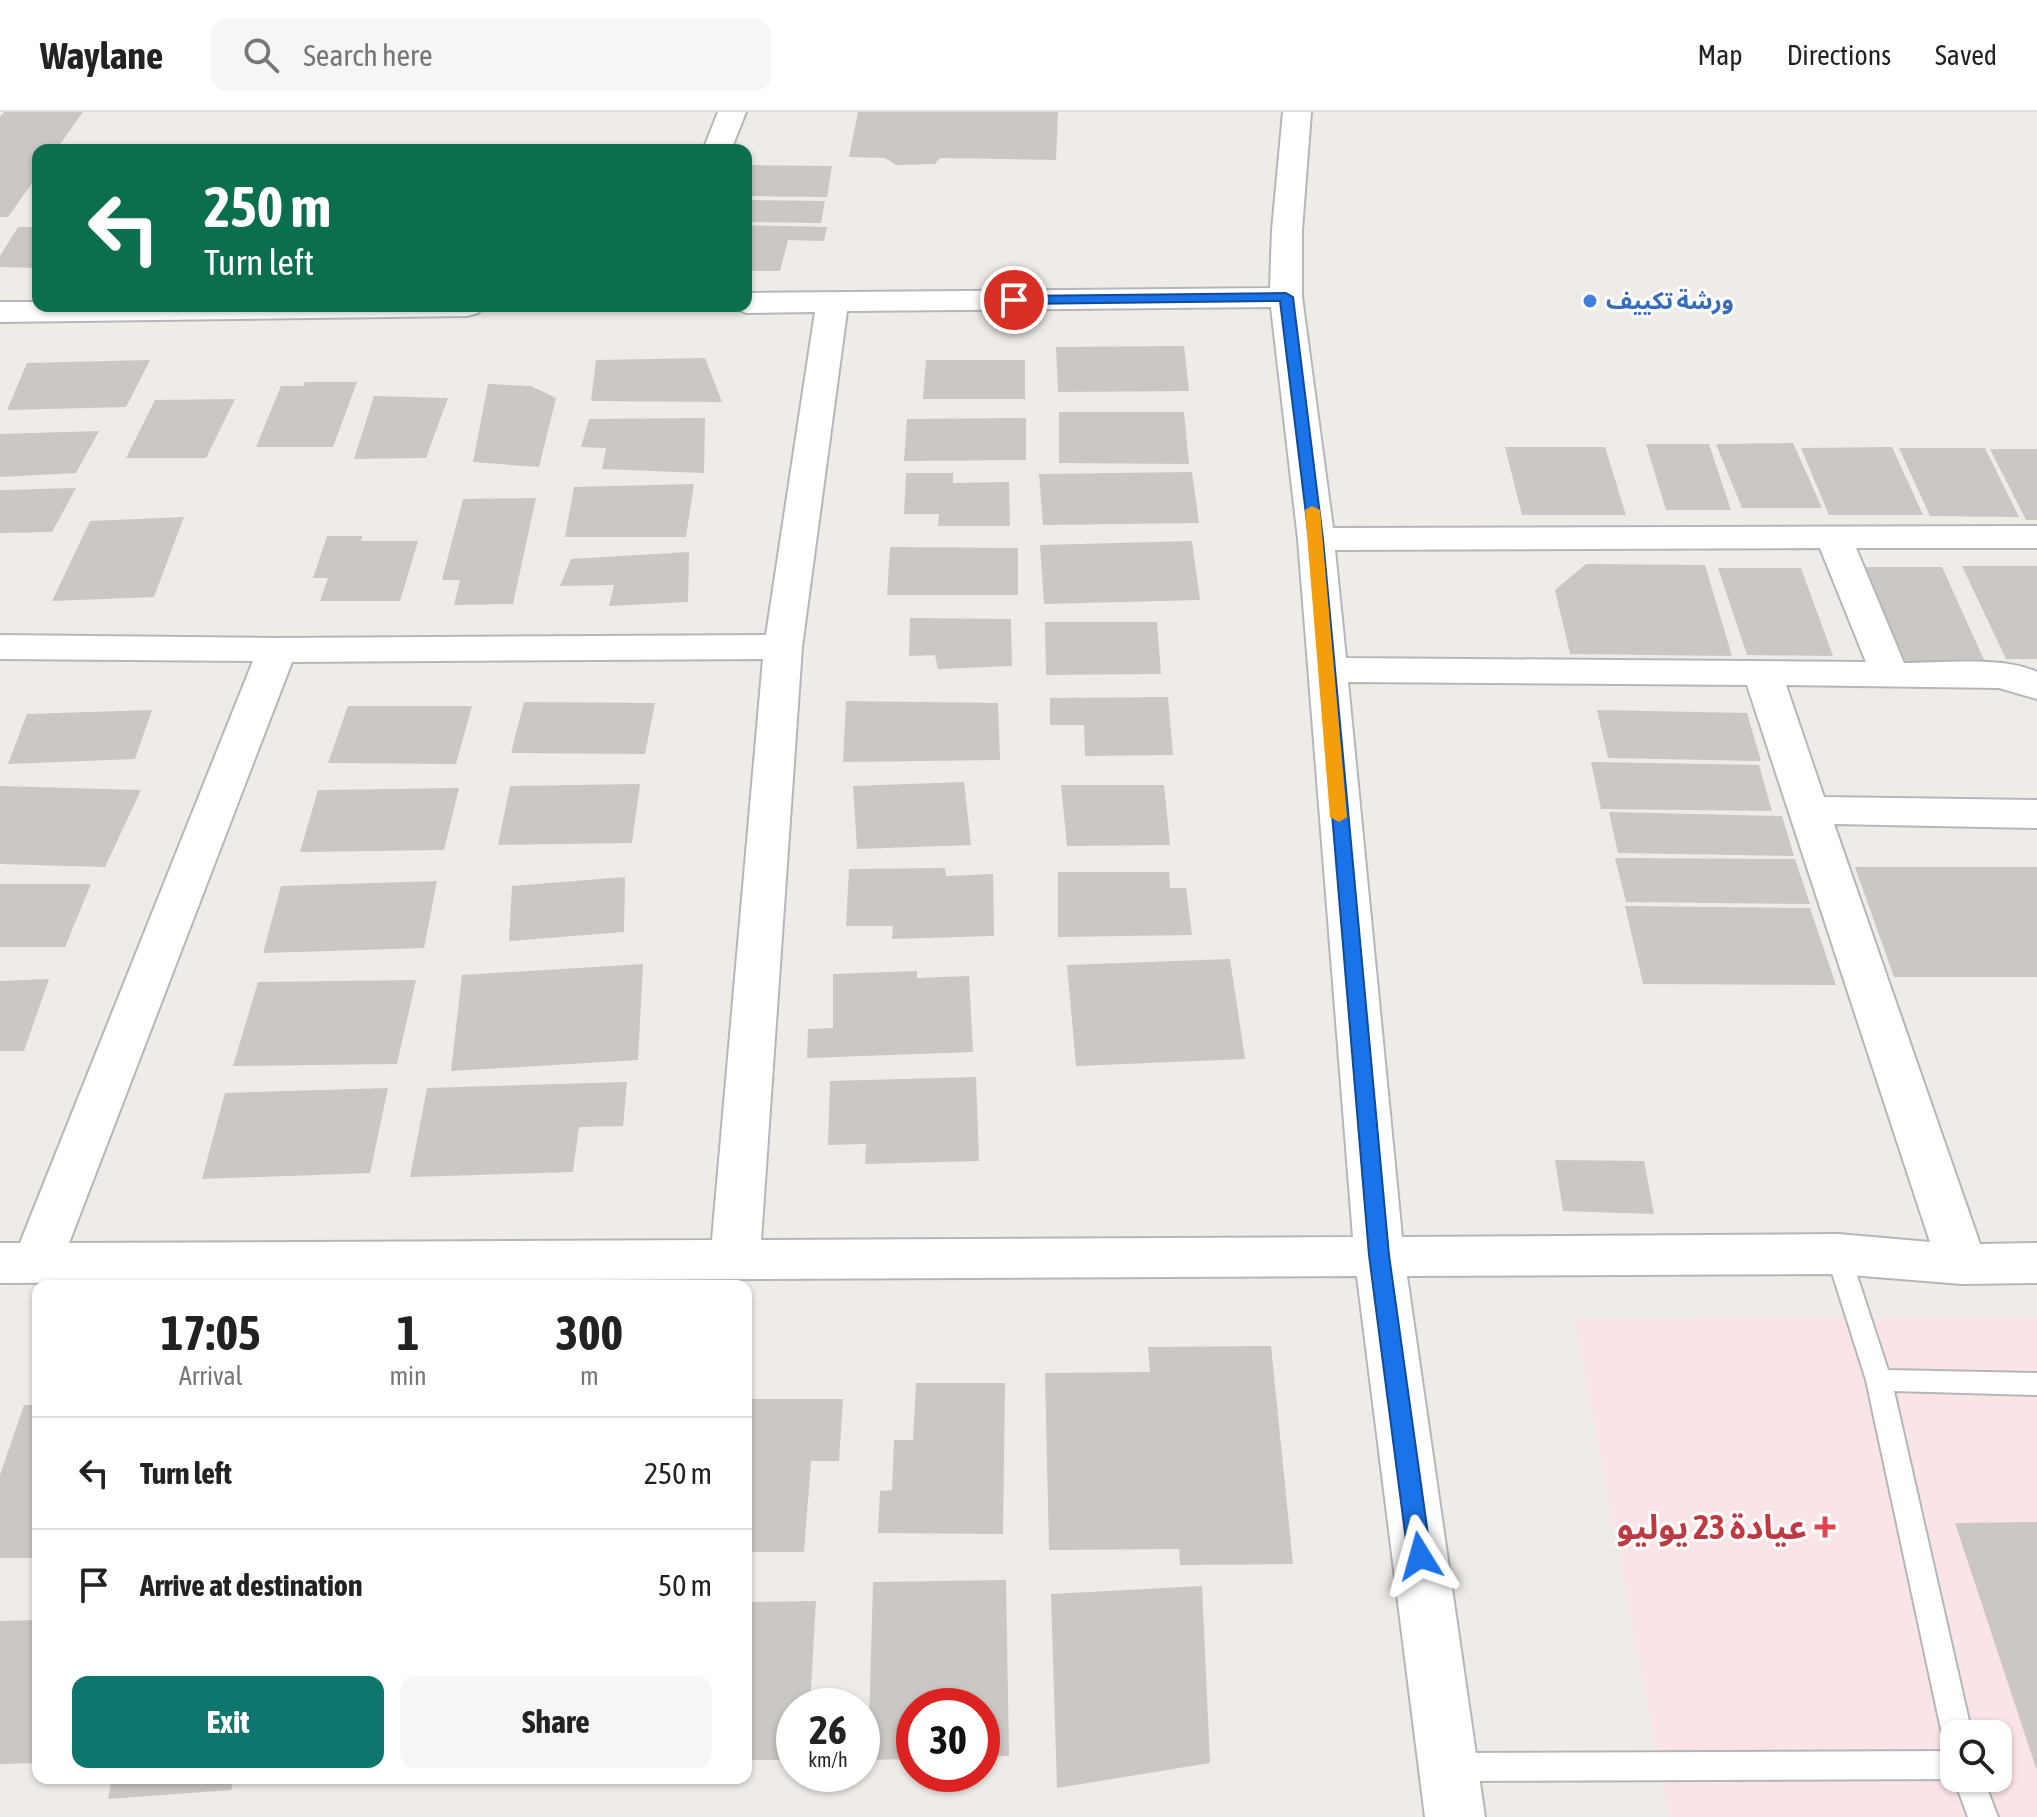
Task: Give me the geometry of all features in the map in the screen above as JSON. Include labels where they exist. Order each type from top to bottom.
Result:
[{"type":"street","points":[[719,144],[732,112]]},
{"type":"street","points":[[1297,112],[1287,230],[1286,297],[1316,539],[1379,1255],[1455,1817]]},
{"type":"street","points":[[752,303],[1286,297]]},
{"type":"street","points":[[735,1258],[783,647],[832,302]]},
{"type":"street","points":[[0,312],[32,312]]},
{"type":"street","points":[[1316,539],[2037,537]]},
{"type":"street","points":[[1834,538],[1889,672]]},
{"type":"street","points":[[0,647],[277,650],[783,647]]},
{"type":"street","points":[[277,650],[19,1262],[1838,1254],[1962,1264],[2037,1263]]},
{"type":"street","points":[[1326,670],[1889,672],[2017,677],[2037,687]]},
{"type":"street","points":[[1762,673],[1811,810],[1962,1264]]},
{"type":"street","points":[[1811,810],[2037,814]]},
{"type":"lane","points":[[1838,1254],[1879,1380],[1954,1720]]},
{"type":"lane","points":[[1879,1380],[2037,1384]]},
{"type":"lane","points":[[1448,1767],[1940,1765]]},
{"type":"lane","points":[[1973,1792],[1983,1817]]},
{"type":"shaded area","name":"عيادة 23 يوليو","points":[[2037,1318],[2037,1817],[1669,1817],[1575,1319]]},
{"type":"building","points":[[4,112],[83,112],[60,144],[32,144],[32,183],[8,217],[0,217],[0,117]]},
{"type":"building","points":[[858,112],[1058,112],[1056,160],[940,158],[935,164],[896,165],[885,158],[849,157]]},
{"type":"building","points":[[752,165],[832,166],[827,197],[752,196]]},
{"type":"building","points":[[752,200],[825,201],[821,223],[752,222]]},
{"type":"building","points":[[752,225],[827,227],[824,241],[788,240],[780,271],[752,271]]},
{"type":"building","points":[[18,227],[32,227],[32,268],[0,267],[0,256]]},
{"type":"building","points":[[1184,346],[1189,391],[1058,392],[1056,347]]},
{"type":"building","points":[[705,358],[722,402],[591,401],[596,360]]},
{"type":"building","points":[[150,360],[126,407],[7,410],[27,363]]},
{"type":"building","points":[[926,360],[1025,360],[1025,399],[923,399]]},
{"type":"building","points":[[305,382],[357,382],[333,447],[256,447],[281,386],[303,386]]},
{"type":"building","points":[[488,384],[531,386],[556,398],[539,467],[473,462]]},
{"type":"building","points":[[374,396],[448,398],[426,458],[354,459]]},
{"type":"building","points":[[235,399],[206,458],[126,458],[155,400]]},
{"type":"building","points":[[1059,412],[1184,412],[1189,464],[1059,463]]},
{"type":"building","points":[[705,418],[704,473],[602,469],[606,448],[581,447],[589,419]]},
{"type":"building","points":[[1026,418],[1026,460],[904,461],[907,419]]},
{"type":"building","points":[[99,431],[76,473],[0,477],[0,434]]},
{"type":"building","points":[[1793,443],[1822,508],[1742,508],[1716,444]]},
{"type":"building","points":[[1646,444],[1709,444],[1731,510],[1666,510]]},
{"type":"building","points":[[1505,447],[1605,447],[1626,515],[1522,515]]},
{"type":"building","points":[[1892,447],[1923,515],[1829,515],[1801,448]]},
{"type":"building","points":[[1899,448],[1985,448],[2019,517],[1930,516]]},
{"type":"building","points":[[1990,449],[2037,449],[2037,520],[2026,520]]},
{"type":"building","points":[[1192,472],[1199,523],[1043,525],[1039,474]]},
{"type":"building","points":[[906,473],[953,473],[953,483],[1009,482],[1010,526],[938,526],[939,514],[904,514]]},
{"type":"building","points":[[694,484],[686,537],[565,537],[574,487]]},
{"type":"building","points":[[76,488],[52,532],[0,533],[0,490]]},
{"type":"building","points":[[536,498],[513,604],[454,605],[460,580],[442,580],[463,499]]},
{"type":"building","points":[[184,517],[154,597],[52,601],[90,521]]},
{"type":"building","points":[[327,536],[362,536],[361,541],[418,541],[400,601],[320,601],[328,578],[313,578]]},
{"type":"building","points":[[1192,541],[1200,600],[1044,604],[1040,545]]},
{"type":"building","points":[[890,547],[1018,548],[1018,595],[887,595]]},
{"type":"building","points":[[689,552],[688,602],[609,606],[614,585],[560,586],[571,559]]},
{"type":"building","points":[[1586,564],[1705,565],[1732,656],[1570,654],[1555,590]]},
{"type":"building","points":[[1962,566],[2037,566],[2037,659],[2006,659]]},
{"type":"building","points":[[1862,567],[1942,567],[1985,662],[1902,662]]},
{"type":"building","points":[[1718,568],[1801,568],[1833,656],[1747,655]]},
{"type":"building","points":[[910,618],[1011,619],[1012,666],[938,669],[935,655],[909,656]]},
{"type":"building","points":[[1045,622],[1157,622],[1161,674],[1046,675]]},
{"type":"building","points":[[1168,697],[1173,755],[1085,756],[1084,725],[1050,725],[1050,698]]},
{"type":"building","points":[[846,701],[998,703],[1000,760],[843,762]]},
{"type":"building","points":[[524,702],[655,703],[645,754],[511,753]]},
{"type":"building","points":[[348,706],[472,706],[456,764],[328,763]]},
{"type":"building","points":[[152,710],[135,759],[8,764],[27,714]]},
{"type":"building","points":[[1597,710],[1747,713],[1761,761],[1608,758]]},
{"type":"building","points":[[1591,762],[1759,765],[1772,811],[1601,809]]},
{"type":"building","points":[[964,782],[971,845],[857,849],[853,786]]},
{"type":"building","points":[[640,784],[632,843],[498,845],[510,786]]},
{"type":"building","points":[[1061,785],[1164,785],[1170,845],[1067,846]]},
{"type":"building","points":[[0,786],[141,790],[105,867],[0,864]]},
{"type":"building","points":[[459,788],[444,850],[300,852],[318,790]]},
{"type":"building","points":[[1609,812],[1782,816],[1794,856],[1618,853]]},
{"type":"building","points":[[1615,858],[1795,859],[1810,904],[1626,902]]},
{"type":"building","points":[[1855,867],[2037,867],[2037,977],[1894,977]]},
{"type":"building","points":[[945,868],[946,876],[993,874],[994,936],[892,939],[893,926],[846,926],[849,869]]},
{"type":"building","points":[[1058,872],[1169,872],[1170,888],[1186,888],[1192,935],[1058,937]]},
{"type":"building","points":[[625,877],[624,932],[509,941],[512,886]]},
{"type":"building","points":[[437,881],[424,948],[263,953],[281,886]]},
{"type":"building","points":[[0,884],[91,884],[65,947],[0,947]]},
{"type":"building","points":[[1625,906],[1810,908],[1836,985],[1643,984]]},
{"type":"building","points":[[1230,959],[1245,1059],[1076,1066],[1067,965]]},
{"type":"building","points":[[643,964],[638,1060],[451,1071],[462,975]]},
{"type":"building","points":[[917,971],[917,978],[969,976],[973,1052],[807,1058],[808,1029],[833,1028],[833,974]]},
{"type":"building","points":[[49,979],[24,1051],[0,1051],[0,981]]},
{"type":"building","points":[[416,980],[397,1064],[233,1066],[258,982]]},
{"type":"building","points":[[976,1077],[979,1161],[865,1164],[866,1144],[828,1145],[830,1081]]},
{"type":"building","points":[[627,1082],[623,1126],[579,1127],[573,1172],[410,1177],[427,1088]]},
{"type":"building","points":[[388,1088],[370,1173],[202,1179],[225,1093]]},
{"type":"building","points":[[1555,1160],[1644,1161],[1654,1214],[1563,1211]]},
{"type":"building","points":[[1271,1346],[1293,1564],[1180,1565],[1179,1549],[1049,1550],[1045,1373],[1150,1372],[1148,1347]]},
{"type":"building","points":[[916,1383],[1005,1383],[1003,1534],[878,1533],[880,1491],[892,1490],[894,1440],[913,1440]]},
{"type":"building","points":[[752,1399],[843,1399],[839,1461],[811,1461],[804,1552],[752,1552]]},
{"type":"building","points":[[24,1405],[32,1405],[32,1558],[0,1558],[0,1475]]},
{"type":"building","points":[[2037,1522],[2037,1768],[2036,1768],[1955,1523]]},
{"type":"building","points":[[1006,1580],[1009,1756],[1000,1756],[1000,1688],[896,1688],[896,1759],[880,1760],[880,1688],[870,1688],[873,1582]]},
{"type":"building","points":[[1202,1586],[1210,1763],[1057,1788],[1051,1594]]},
{"type":"building","points":[[816,1601],[811,1688],[776,1688],[776,1760],[752,1760],[752,1602]]},
{"type":"building","points":[[32,1620],[32,1763],[0,1764],[0,1621]]},
{"type":"building","points":[[111,1784],[232,1784],[231,1790],[108,1799]]},
{"type":"slow traffic","points":[[1312,510],[1339,817]]},
{"type":"place","name":"ورشة تكييف","points":[[1590,301]]},
{"type":"place","name":"عيادة 23 يوليو","points":[[1825,1527]]},
{"type":"route","points":[[1014,300],[1286,297],[1316,539],[1379,1255],[1420,1556]]}]
